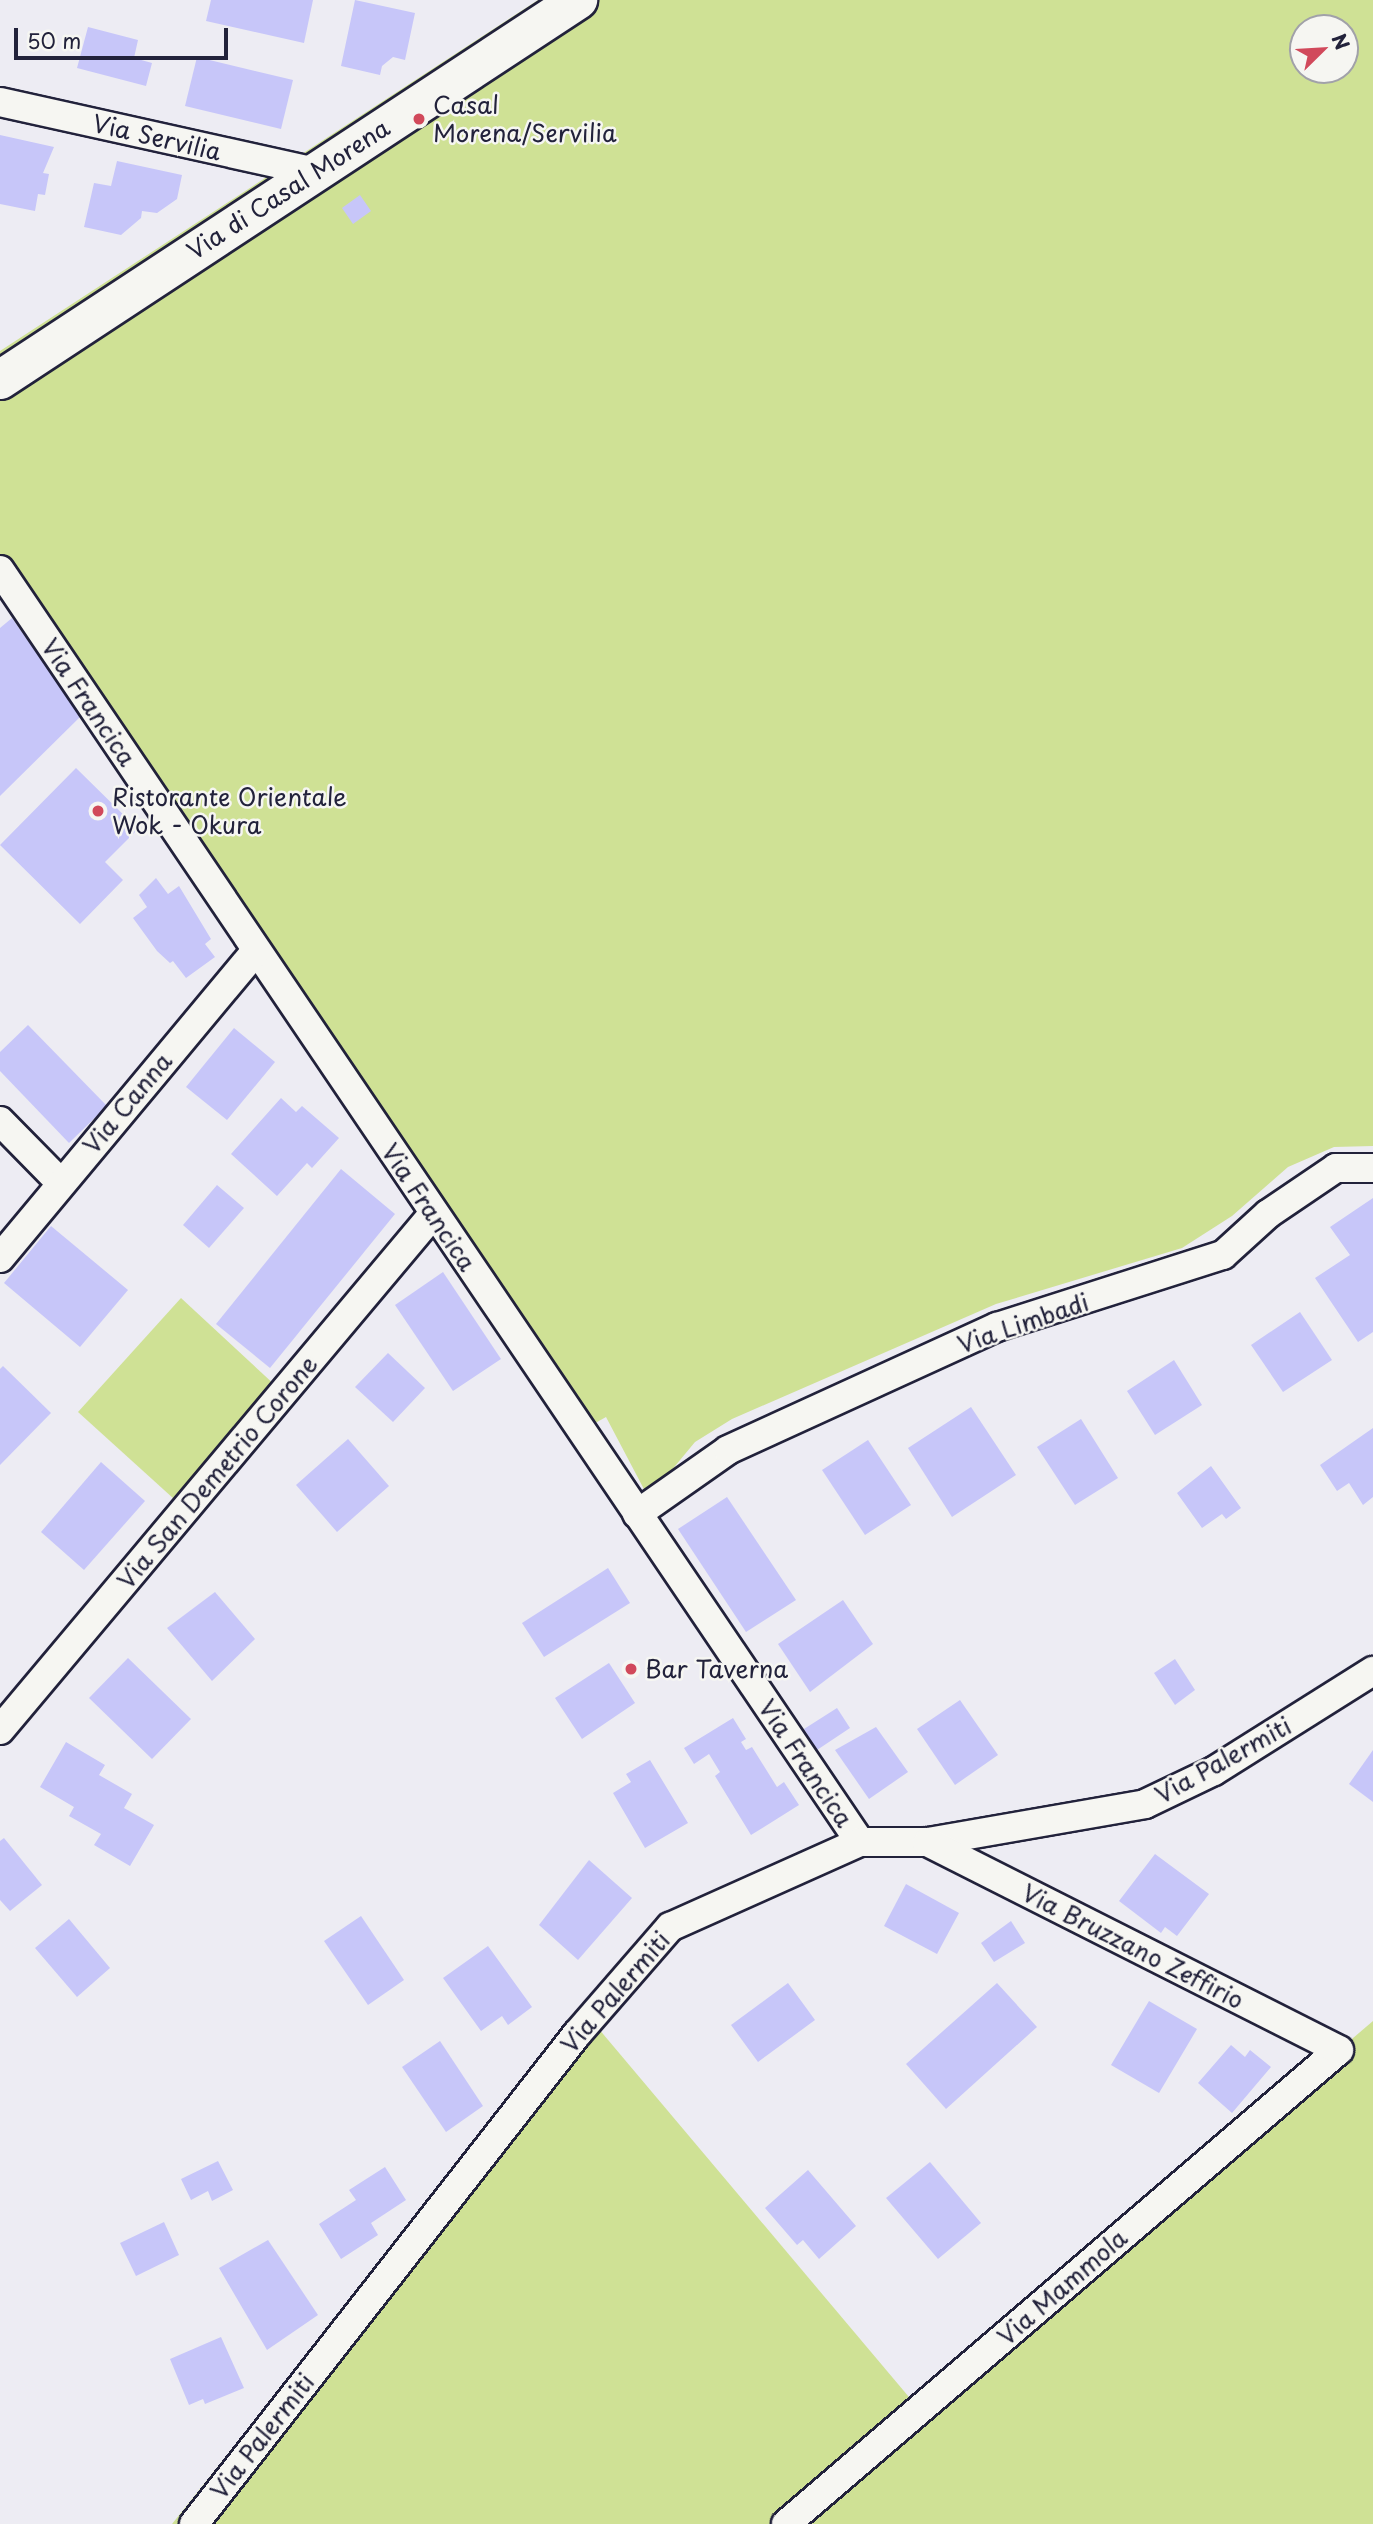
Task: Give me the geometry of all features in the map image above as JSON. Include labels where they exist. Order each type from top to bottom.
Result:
[{"type":"main road","name":"Via di Casal Morena","points":[[0,380],[578,0]]},
{"type":"street","name":"Via Servilia","points":[[0,102],[314,172]]},
{"type":"street","name":"Via Francica","points":[[0,570],[860,1842]]},
{"type":"street","name":"Via Canna","points":[[0,1258],[60,1182],[256,951]]},
{"type":"street","points":[[0,1121],[60,1182]]},
{"type":"street","name":"Via Limbadi","points":[[637,1514],[729,1450],[998,1327],[1223,1255],[1268,1214],[1336,1168],[1373,1168]]},
{"type":"street","name":"Via San Demetrio Corone","points":[[0,1730],[434,1213]]},
{"type":"street","name":"Via Palermiti","points":[[194,2524],[577,2034],[670,1927],[860,1842],[928,1842],[1145,1804],[1214,1771],[1373,1671]]},
{"type":"street","name":"Via Bruzzano Zeffirio","points":[[928,1842],[1339,2050]]},
{"type":"street","name":"Via Mammola","points":[[786,2524],[1339,2050]]},
{"type":"green space","points":[[538,0],[1373,0],[1373,1146],[1334,1147],[1288,1167],[1232,1216],[1182,1248],[996,1304],[732,1419],[695,1442],[661,1483],[646,1493],[606,1417],[581,1431],[0,575],[0,351]]},
{"type":"green space","points":[[181,1298],[277,1387],[174,1499],[78,1412]]},
{"type":"green space","points":[[582,2009],[914,2403],[771,2524],[172,2524]]},
{"type":"green space","points":[[1373,2021],[1373,2524],[787,2524],[1339,2050]]},
{"type":"building","points":[[211,0],[313,0],[304,43],[206,21]]},
{"type":"building","points":[[355,0],[415,13],[405,60],[393,57],[382,66],[380,75],[341,66]]},
{"type":"building","points":[[88,27],[138,40],[134,58],[152,63],[146,86],[77,68]]},
{"type":"building","points":[[197,57],[293,80],[281,129],[185,106]]},
{"type":"building","points":[[0,135],[54,147],[43,173],[49,174],[45,195],[38,194],[35,211],[0,204]]},
{"type":"building","points":[[117,161],[182,175],[177,199],[157,213],[142,211],[141,218],[121,235],[84,227],[94,183],[111,186]]},
{"type":"building","points":[[360,195],[371,211],[353,224],[342,208]]},
{"type":"building","points":[[12,618],[81,716],[0,796],[0,628]]},
{"type":"building","points":[[76,768],[138,829],[105,862],[123,880],[80,924],[0,845]]},
{"type":"building","points":[[156,878],[168,894],[179,886],[211,939],[205,944],[215,957],[186,978],[173,961],[170,963],[157,951],[133,918],[147,907],[139,895]]},
{"type":"building","points":[[28,1025],[107,1106],[69,1143],[0,1071],[0,1052]]},
{"type":"building","points":[[234,1028],[275,1062],[227,1120],[186,1087]]},
{"type":"building","points":[[281,1098],[296,1112],[302,1106],[339,1138],[312,1168],[307,1163],[277,1196],[231,1154]]},
{"type":"building","points":[[341,1169],[395,1214],[270,1368],[216,1324]]},
{"type":"building","points":[[217,1185],[244,1208],[209,1248],[183,1225]]},
{"type":"building","points":[[1373,1198],[1373,1332],[1358,1342],[1315,1278],[1350,1255],[1330,1227]]},
{"type":"building","points":[[51,1226],[128,1290],[80,1347],[4,1283]]},
{"type":"building","points":[[443,1272],[501,1359],[453,1391],[395,1305]]},
{"type":"building","points":[[1300,1312],[1332,1360],[1283,1392],[1251,1345]]},
{"type":"building","points":[[388,1353],[425,1388],[393,1422],[355,1387]]},
{"type":"building","points":[[1174,1360],[1202,1405],[1155,1435],[1127,1391]]},
{"type":"building","points":[[3,1366],[51,1413],[0,1465],[0,1369]]},
{"type":"building","points":[[971,1407],[1016,1475],[952,1517],[908,1448]]},
{"type":"building","points":[[1081,1419],[1118,1478],[1075,1505],[1037,1447]]},
{"type":"building","points":[[1373,1428],[1373,1497],[1363,1505],[1349,1483],[1337,1491],[1320,1465]]},
{"type":"building","points":[[348,1439],[389,1486],[337,1532],[296,1485]]},
{"type":"building","points":[[868,1440],[911,1505],[865,1535],[822,1470]]},
{"type":"building","points":[[101,1462],[145,1501],[84,1570],[41,1532]]},
{"type":"building","points":[[1211,1466],[1241,1508],[1226,1519],[1222,1514],[1202,1528],[1177,1493]]},
{"type":"building","points":[[727,1497],[796,1600],[746,1632],[678,1529]]},
{"type":"building","points":[[608,1568],[630,1603],[544,1657],[522,1623]]},
{"type":"building","points":[[215,1592],[255,1639],[212,1681],[167,1628]]},
{"type":"building","points":[[843,1600],[873,1644],[810,1692],[778,1644]]},
{"type":"building","points":[[128,1658],[191,1719],[152,1759],[89,1698]]},
{"type":"building","points":[[1175,1659],[1195,1690],[1175,1705],[1154,1673]]},
{"type":"building","points":[[609,1663],[635,1703],[582,1739],[555,1698]]},
{"type":"building","points":[[960,1700],[998,1755],[955,1785],[917,1729]]},
{"type":"building","points":[[837,1708],[850,1728],[817,1750],[804,1729]]},
{"type":"building","points":[[733,1718],[746,1739],[741,1742],[746,1750],[752,1747],[777,1787],[784,1782],[799,1805],[751,1835],[715,1776],[720,1772],[709,1754],[694,1764],[684,1748]]},
{"type":"building","points":[[876,1727],[908,1772],[869,1799],[835,1750]]},
{"type":"building","points":[[66,1742],[105,1765],[99,1775],[132,1794],[124,1808],[154,1825],[130,1866],[94,1845],[101,1834],[69,1816],[74,1807],[40,1787]]},
{"type":"building","points":[[1373,1750],[1373,1802],[1349,1784]]},
{"type":"building","points":[[650,1760],[688,1823],[645,1848],[613,1793],[631,1782],[626,1774]]},
{"type":"building","points":[[4,1838],[42,1885],[10,1911],[0,1900],[0,1841]]},
{"type":"building","points":[[1155,1854],[1209,1894],[1177,1936],[1165,1927],[1161,1933],[1119,1901]]},
{"type":"building","points":[[589,1860],[632,1898],[578,1960],[539,1925]]},
{"type":"building","points":[[906,1884],[959,1913],[937,1954],[884,1926]]},
{"type":"building","points":[[361,1916],[404,1980],[368,2005],[324,1941]]},
{"type":"building","points":[[69,1919],[110,1968],[77,1997],[35,1948]]},
{"type":"building","points":[[1011,1921],[1025,1943],[994,1962],[981,1943]]},
{"type":"building","points":[[488,1946],[532,2007],[508,2025],[502,2016],[481,2031],[443,1978]]},
{"type":"building","points":[[788,1983],[815,2020],[758,2062],[731,2025]]},
{"type":"building","points":[[997,1983],[1037,2027],[946,2109],[906,2064]]},
{"type":"building","points":[[1149,2001],[1197,2029],[1159,2093],[1111,2065]]},
{"type":"building","points":[[440,2041],[483,2106],[446,2132],[402,2067]]},
{"type":"building","points":[[1231,2045],[1245,2057],[1250,2050],[1271,2067],[1232,2113],[1198,2083]]},
{"type":"building","points":[[218,2161],[233,2190],[212,2201],[208,2191],[191,2200],[181,2179]]},
{"type":"building","points":[[930,2162],[981,2223],[938,2259],[886,2198]]},
{"type":"building","points":[[385,2167],[406,2200],[371,2223],[378,2235],[341,2259],[319,2224],[356,2200],[349,2190]]},
{"type":"building","points":[[808,2170],[856,2226],[819,2259],[803,2240],[797,2245],[765,2208]]},
{"type":"building","points":[[164,2222],[179,2255],[136,2276],[120,2243]]},
{"type":"building","points":[[268,2240],[318,2315],[267,2350],[219,2268]]},
{"type":"building","points":[[221,2337],[244,2388],[205,2404],[203,2399],[189,2405],[170,2359]]},
{"type":"place","name":"Casal Morena/Servilia","points":[[419,119]]},
{"type":"place","name":"Ristorante Orientale Wok - Okura","points":[[98,811]]},
{"type":"place","name":"Bar Taverna","points":[[631,1669]]}]
